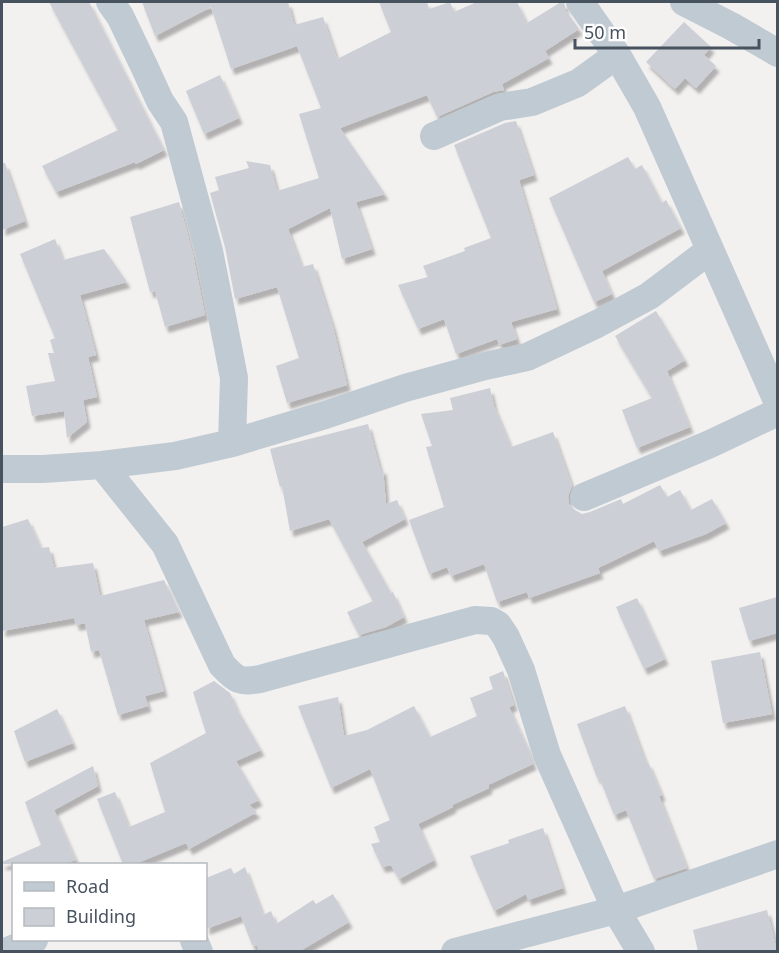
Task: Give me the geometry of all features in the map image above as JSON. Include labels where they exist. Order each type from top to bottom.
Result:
[{"type":"street","points":[[110,2],[120,16],[160,101],[174,122],[210,251],[232,368],[234,389],[232,443]]},
{"type":"street","points":[[580,2],[617,55],[647,107],[777,403]]},
{"type":"street","points":[[684,2],[777,53]]},
{"type":"street","points":[[434,136],[500,107],[532,102],[578,82],[617,55]]},
{"type":"street","points":[[2,469],[102,465],[175,456],[232,443],[405,388],[527,357],[649,296],[710,250]]},
{"type":"street","points":[[584,498],[710,444],[777,412]]},
{"type":"street","points":[[102,465],[165,544],[222,665],[233,677],[242,681],[260,679],[475,620],[491,621],[498,626],[506,637],[521,670],[547,755],[616,910],[641,951]]},
{"type":"street","points":[[455,951],[616,910],[777,854]]},
{"type":"street","points":[[3,951],[29,941]]},
{"type":"building","points":[[49,2],[89,2],[164,150],[136,164],[135,162],[56,192],[42,166],[118,130]]},
{"type":"building","points":[[142,2],[288,2],[294,25],[323,17],[337,59],[391,32],[379,2],[427,2],[429,9],[450,2],[454,12],[477,2],[517,2],[527,23],[564,2],[566,11],[579,29],[545,51],[549,58],[502,84],[504,90],[493,92],[437,117],[427,95],[340,128],[385,194],[356,202],[372,249],[342,259],[330,208],[288,229],[302,267],[313,264],[333,327],[347,385],[287,403],[276,366],[299,358],[277,287],[235,299],[225,247],[210,193],[219,190],[215,177],[249,168],[246,161],[270,165],[277,191],[319,178],[299,114],[321,108],[297,46],[231,69],[211,7],[155,36]]},
{"type":"building","points":[[684,22],[711,47],[704,55],[716,66],[696,88],[685,78],[675,89],[646,62]]},
{"type":"building","points":[[220,75],[239,118],[204,134],[186,91]]},
{"type":"building","points":[[516,121],[534,175],[519,180],[557,309],[511,322],[517,339],[499,345],[497,339],[456,354],[444,319],[418,329],[398,285],[428,277],[423,266],[465,251],[464,248],[491,238],[454,145],[505,123]]},
{"type":"building","points":[[628,157],[635,169],[642,165],[662,203],[666,200],[681,228],[602,271],[612,294],[594,302],[549,198]]},
{"type":"building","points":[[2,163],[5,163],[25,221],[2,230]]},
{"type":"building","points":[[179,202],[205,315],[165,327],[155,291],[150,292],[130,217]]},
{"type":"building","points":[[55,239],[63,260],[104,249],[127,282],[80,295],[96,355],[88,357],[97,397],[83,400],[87,422],[67,438],[64,411],[32,416],[26,386],[55,381],[48,353],[54,353],[50,340],[55,338],[20,254]]},
{"type":"building","points":[[656,311],[685,360],[667,371],[690,427],[637,448],[622,410],[652,398],[615,336]]},
{"type":"building","points":[[490,388],[494,406],[511,447],[553,432],[572,486],[568,496],[569,504],[575,510],[582,514],[621,499],[623,504],[660,485],[667,497],[680,490],[691,510],[712,499],[726,523],[706,534],[659,551],[654,541],[598,568],[600,573],[529,598],[527,592],[497,602],[484,564],[451,576],[447,567],[429,574],[409,520],[444,507],[426,447],[432,446],[421,414],[453,410],[450,398]]},
{"type":"building","points":[[368,424],[380,469],[383,468],[386,504],[397,500],[405,519],[362,542],[391,593],[393,592],[404,617],[386,627],[359,635],[347,612],[373,601],[329,519],[290,531],[282,486],[280,487],[270,449]]},
{"type":"building","points":[[28,519],[41,548],[49,547],[54,568],[93,563],[100,596],[164,580],[179,612],[144,620],[164,691],[145,696],[148,706],[118,715],[99,650],[91,652],[85,623],[76,625],[74,618],[2,631],[2,527]]},
{"type":"building","points":[[777,597],[777,633],[749,641],[739,608]]},
{"type":"building","points":[[637,598],[665,659],[644,669],[616,607]]},
{"type":"building","points":[[760,652],[772,714],[723,723],[711,661]]},
{"type":"building","points":[[503,671],[514,705],[509,707],[533,764],[488,785],[489,788],[418,824],[434,860],[399,879],[391,865],[382,867],[371,844],[380,842],[374,827],[390,820],[370,769],[331,788],[298,706],[338,697],[344,736],[367,730],[414,706],[430,737],[477,716],[470,698],[493,689],[489,677]]},
{"type":"building","points":[[214,681],[230,693],[261,750],[236,761],[259,800],[249,805],[257,812],[189,849],[186,843],[137,863],[123,863],[97,799],[115,792],[129,827],[165,812],[150,763],[206,733],[193,692]]},
{"type":"building","points":[[625,706],[646,763],[648,762],[662,795],[659,796],[687,868],[654,879],[626,810],[614,815],[599,777],[597,778],[577,724]]},
{"type":"building","points":[[57,709],[73,743],[25,762],[14,731]]},
{"type":"building","points":[[93,766],[98,786],[54,810],[76,860],[66,863],[2,864],[41,845],[25,802]]},
{"type":"building","points":[[543,828],[563,888],[528,900],[526,894],[494,911],[470,856],[509,843],[508,840]]},
{"type":"building","points":[[245,867],[263,915],[271,911],[276,924],[313,900],[316,904],[333,894],[349,922],[300,951],[259,951],[257,946],[252,945],[241,916],[207,929],[207,878],[231,868],[234,874]]},
{"type":"building","points":[[767,910],[777,951],[698,951],[693,930]]}]
